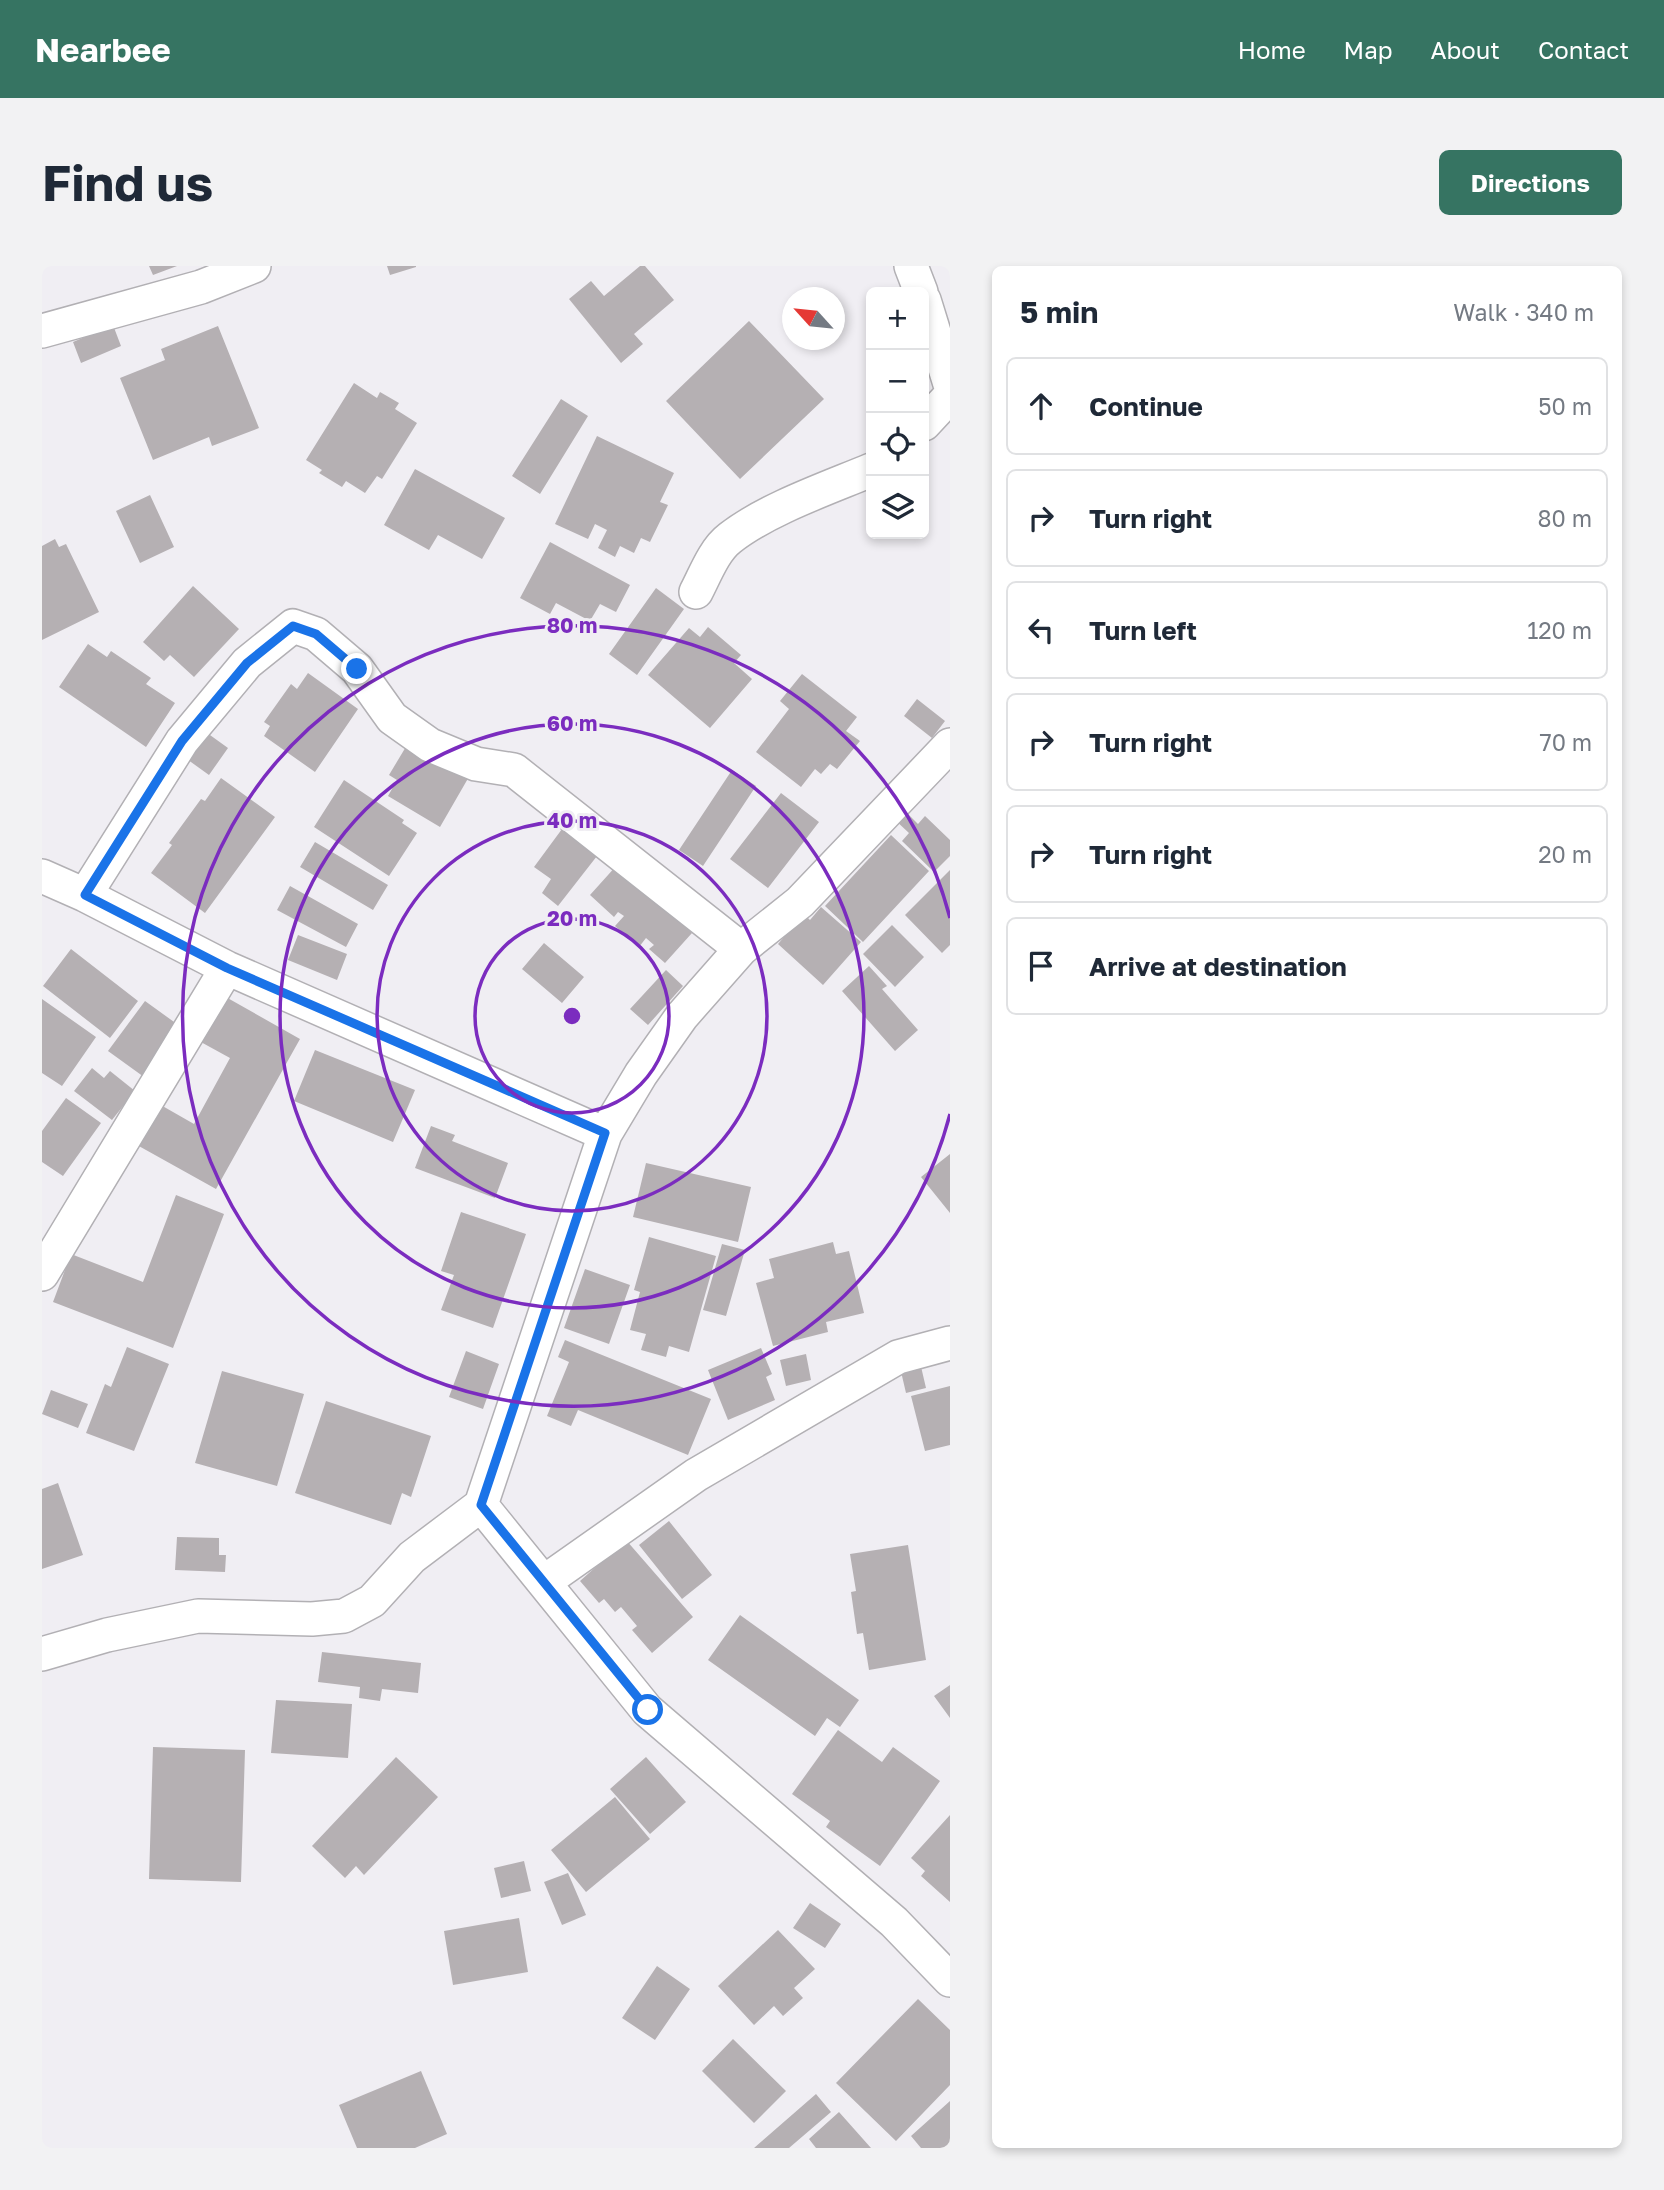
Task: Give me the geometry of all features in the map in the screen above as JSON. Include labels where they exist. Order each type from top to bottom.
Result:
[{"type":"street","points":[[42,331],[201,287],[254,266]]},
{"type":"street","points":[[911,266],[919,287]]},
{"type":"street","points":[[929,316],[950,384]]},
{"type":"street","points":[[929,419],[950,396]]},
{"type":"street","points":[[696,592],[729,538],[780,509],[866,472]]},
{"type":"street","points":[[85,895],[182,741],[247,663],[293,626],[316,634],[357,669],[392,718],[430,745],[476,764],[513,770],[741,949]]},
{"type":"street","points":[[42,1654],[107,1635],[198,1616],[312,1619],[344,1616],[372,1601],[412,1557],[481,1505],[605,1133],[641,1074],[682,1016],[741,949],[800,902],[950,745]]},
{"type":"street","points":[[42,876],[85,895],[227,968],[605,1133]]},
{"type":"street","points":[[42,1274],[227,968]]},
{"type":"street","points":[[544,1582],[696,1475],[898,1357],[950,1343]]},
{"type":"street","points":[[481,1505],[648,1710],[894,1922],[950,1980]]},
{"type":"building","points":[[149,266],[177,266],[153,275]]},
{"type":"building","points":[[387,266],[416,266],[416,267],[390,275]]},
{"type":"building","points":[[640,266],[645,266],[674,300],[634,334],[643,344],[621,363],[569,299],[591,281],[604,296]]},
{"type":"building","points":[[749,321],[824,399],[740,479],[666,401]]},
{"type":"building","points":[[113,325],[121,346],[81,363],[73,342]]},
{"type":"building","points":[[218,326],[259,428],[212,446],[209,437],[153,460],[120,378],[165,360],[161,349]]},
{"type":"building","points":[[354,383],[377,398],[380,392],[399,403],[395,409],[417,423],[382,479],[377,476],[365,493],[346,481],[342,487],[319,473],[322,470],[306,460]]},
{"type":"building","points":[[561,399],[588,416],[540,494],[512,476]]},
{"type":"building","points":[[597,436],[674,473],[660,502],[668,505],[650,542],[641,538],[634,553],[620,546],[615,557],[598,548],[607,530],[595,524],[588,539],[555,524]]},
{"type":"building","points":[[415,469],[505,518],[482,559],[438,535],[429,550],[384,525]]},
{"type":"building","points":[[150,495],[174,547],[140,563],[116,511]]},
{"type":"building","points":[[55,539],[59,547],[66,544],[99,612],[42,640],[42,546]]},
{"type":"building","points":[[550,542],[630,585],[616,612],[600,604],[590,621],[556,603],[550,614],[520,598]]},
{"type":"building","points":[[193,586],[239,629],[194,677],[170,655],[164,661],[143,642]]},
{"type":"building","points":[[656,588],[684,609],[637,675],[609,654]]},
{"type":"building","points":[[708,627],[741,655],[734,663],[752,679],[710,728],[648,675],[689,628],[700,637]]},
{"type":"building","points":[[88,644],[107,657],[111,651],[151,678],[146,684],[175,703],[146,747],[59,687]]},
{"type":"building","points":[[308,673],[358,709],[315,772],[264,736],[270,726],[264,722],[291,684],[297,689]]},
{"type":"building","points":[[802,674],[857,717],[846,731],[860,741],[837,769],[830,764],[821,774],[815,769],[801,787],[756,752],[789,709],[780,701]]},
{"type":"building","points":[[917,699],[945,721],[932,738],[904,716]]},
{"type":"building","points":[[203,730],[228,748],[209,775],[184,757]]},
{"type":"building","points":[[410,740],[470,775],[440,827],[388,796],[397,780],[389,775]]},
{"type":"building","points":[[732,770],[756,786],[703,866],[679,850]]},
{"type":"building","points":[[221,778],[275,817],[205,913],[151,873],[201,799],[205,801]]},
{"type":"building","points":[[344,780],[404,820],[402,823],[417,833],[389,876],[314,827]]},
{"type":"building","points":[[781,793],[819,822],[768,888],[730,859]]},
{"type":"building","points":[[903,809],[918,824],[925,816],[950,840],[950,856],[934,872],[902,841],[909,833],[894,819]]},
{"type":"building","points":[[562,829],[597,856],[558,906],[542,893],[551,879],[534,867]]},
{"type":"building","points":[[891,835],[929,871],[863,942],[825,906]]},
{"type":"building","points":[[315,842],[388,885],[373,910],[300,867]]},
{"type":"building","points":[[617,865],[692,933],[665,963],[649,949],[654,945],[646,938],[639,947],[615,926],[624,916],[618,912],[614,917],[590,895]]},
{"type":"building","points":[[950,870],[950,945],[942,953],[905,915]]},
{"type":"building","points":[[290,886],[358,924],[346,947],[277,910]]},
{"type":"building","points":[[821,907],[861,942],[823,985],[778,944],[804,914],[810,920]]},
{"type":"building","points":[[892,925],[924,957],[895,987],[863,954]]},
{"type":"building","points":[[298,935],[347,954],[337,980],[288,960]]},
{"type":"building","points":[[544,943],[584,977],[562,1003],[522,969]]},
{"type":"building","points":[[71,949],[138,1001],[110,1038],[43,986]]},
{"type":"building","points":[[869,966],[887,986],[882,989],[918,1030],[895,1051],[842,991]]},
{"type":"building","points":[[666,970],[683,986],[648,1025],[630,1009]]},
{"type":"building","points":[[224,996],[300,1039],[216,1189],[137,1145],[152,1100],[194,1124],[230,1058],[199,1041]]},
{"type":"building","points":[[42,999],[96,1037],[62,1086],[42,1073]]},
{"type":"building","points":[[145,1001],[181,1027],[144,1077],[108,1051]]},
{"type":"building","points":[[315,1050],[415,1090],[393,1142],[294,1101]]},
{"type":"building","points":[[92,1068],[104,1078],[110,1071],[135,1091],[112,1120],[74,1091]]},
{"type":"building","points":[[66,1098],[101,1123],[63,1176],[42,1162],[42,1131]]},
{"type":"building","points":[[431,1126],[455,1135],[452,1141],[508,1163],[495,1198],[415,1168]]},
{"type":"building","points":[[950,1154],[950,1213],[921,1177]]},
{"type":"building","points":[[646,1163],[751,1187],[738,1242],[633,1217]]},
{"type":"building","points":[[176,1195],[224,1214],[173,1348],[53,1302],[71,1254],[143,1282]]},
{"type":"building","points":[[461,1212],[526,1234],[493,1328],[441,1310],[454,1275],[441,1271]]},
{"type":"building","points":[[649,1237],[716,1256],[689,1352],[669,1346],[666,1357],[641,1350],[646,1334],[630,1330],[640,1292],[634,1290]]},
{"type":"building","points":[[833,1242],[836,1254],[849,1251],[864,1313],[826,1322],[828,1332],[773,1346],[756,1283],[774,1278],[769,1259]]},
{"type":"building","points":[[722,1244],[745,1250],[726,1316],[703,1310]]},
{"type":"building","points":[[585,1269],[630,1285],[609,1344],[564,1328]]},
{"type":"building","points":[[565,1340],[711,1399],[688,1455],[578,1410],[571,1426],[547,1416],[569,1362],[558,1357]]},
{"type":"building","points":[[127,1347],[169,1364],[134,1451],[86,1433],[105,1384],[111,1387]]},
{"type":"building","points":[[761,1348],[772,1374],[766,1377],[775,1400],[728,1420],[708,1370]]},
{"type":"building","points":[[466,1351],[499,1364],[483,1409],[449,1397]]},
{"type":"building","points":[[806,1354],[811,1380],[786,1386],[780,1360]]},
{"type":"building","points":[[919,1358],[926,1388],[906,1393],[899,1363]]},
{"type":"building","points":[[222,1371],[304,1394],[277,1486],[195,1463]]},
{"type":"building","points":[[950,1386],[950,1445],[925,1451],[911,1396]]},
{"type":"building","points":[[51,1390],[88,1404],[78,1428],[42,1414]]},
{"type":"building","points":[[326,1401],[431,1436],[411,1497],[402,1493],[391,1525],[295,1493]]},
{"type":"building","points":[[58,1483],[83,1555],[42,1569],[42,1489]]},
{"type":"building","points":[[669,1521],[712,1575],[682,1599],[639,1545]]},
{"type":"building","points":[[177,1537],[219,1538],[219,1555],[226,1555],[225,1572],[175,1570]]},
{"type":"building","points":[[626,1540],[693,1617],[652,1653],[632,1630],[637,1626],[621,1607],[615,1612],[604,1599],[599,1603],[580,1581]]},
{"type":"building","points":[[908,1545],[926,1660],[869,1670],[863,1633],[857,1634],[851,1592],[856,1591],[850,1554]]},
{"type":"building","points":[[740,1615],[859,1700],[840,1727],[827,1718],[815,1736],[708,1660]]},
{"type":"building","points":[[322,1652],[421,1663],[418,1693],[382,1689],[380,1701],[359,1698],[360,1687],[318,1682]]},
{"type":"building","points":[[950,1685],[950,1718],[934,1696]]},
{"type":"building","points":[[276,1700],[352,1704],[348,1758],[271,1753]]},
{"type":"building","points":[[838,1730],[882,1762],[893,1747],[940,1781],[880,1866],[826,1827],[830,1821],[792,1794]]},
{"type":"building","points":[[153,1747],[245,1750],[241,1882],[149,1879]]},
{"type":"building","points":[[396,1757],[438,1797],[364,1875],[356,1866],[345,1878],[312,1846]]},
{"type":"building","points":[[646,1757],[686,1802],[650,1834],[610,1789]]},
{"type":"building","points":[[615,1797],[650,1839],[586,1892],[551,1850]]},
{"type":"building","points":[[950,1815],[950,1902],[921,1876],[925,1871],[911,1858]]},
{"type":"building","points":[[524,1861],[531,1891],[501,1898],[494,1868]]},
{"type":"building","points":[[568,1873],[586,1915],[562,1925],[544,1882]]},
{"type":"building","points":[[810,1903],[841,1924],[825,1948],[793,1928]]},
{"type":"building","points":[[519,1918],[528,1972],[453,1985],[444,1931]]},
{"type":"building","points":[[778,1930],[815,1969],[794,1988],[803,1998],[783,2016],[774,2006],[754,2025],[718,1986]]},
{"type":"building","points":[[657,1966],[690,1989],[655,2040],[622,2018]]},
{"type":"building","points":[[918,1999],[950,2030],[950,2085],[896,2141],[836,2083]]},
{"type":"building","points":[[733,2039],[786,2091],[754,2123],[702,2071]]},
{"type":"building","points":[[421,2071],[447,2134],[415,2148],[357,2148],[339,2105]]},
{"type":"building","points":[[816,2094],[831,2112],[789,2148],[754,2148]]},
{"type":"building","points":[[950,2101],[950,2148],[921,2148],[911,2136]]},
{"type":"building","points":[[839,2112],[871,2148],[816,2148],[809,2139]]},
{"type":"route","points":[[357,669],[316,634],[293,626],[247,663],[182,741],[85,895],[227,968],[605,1133],[481,1505],[648,1710]]}]
